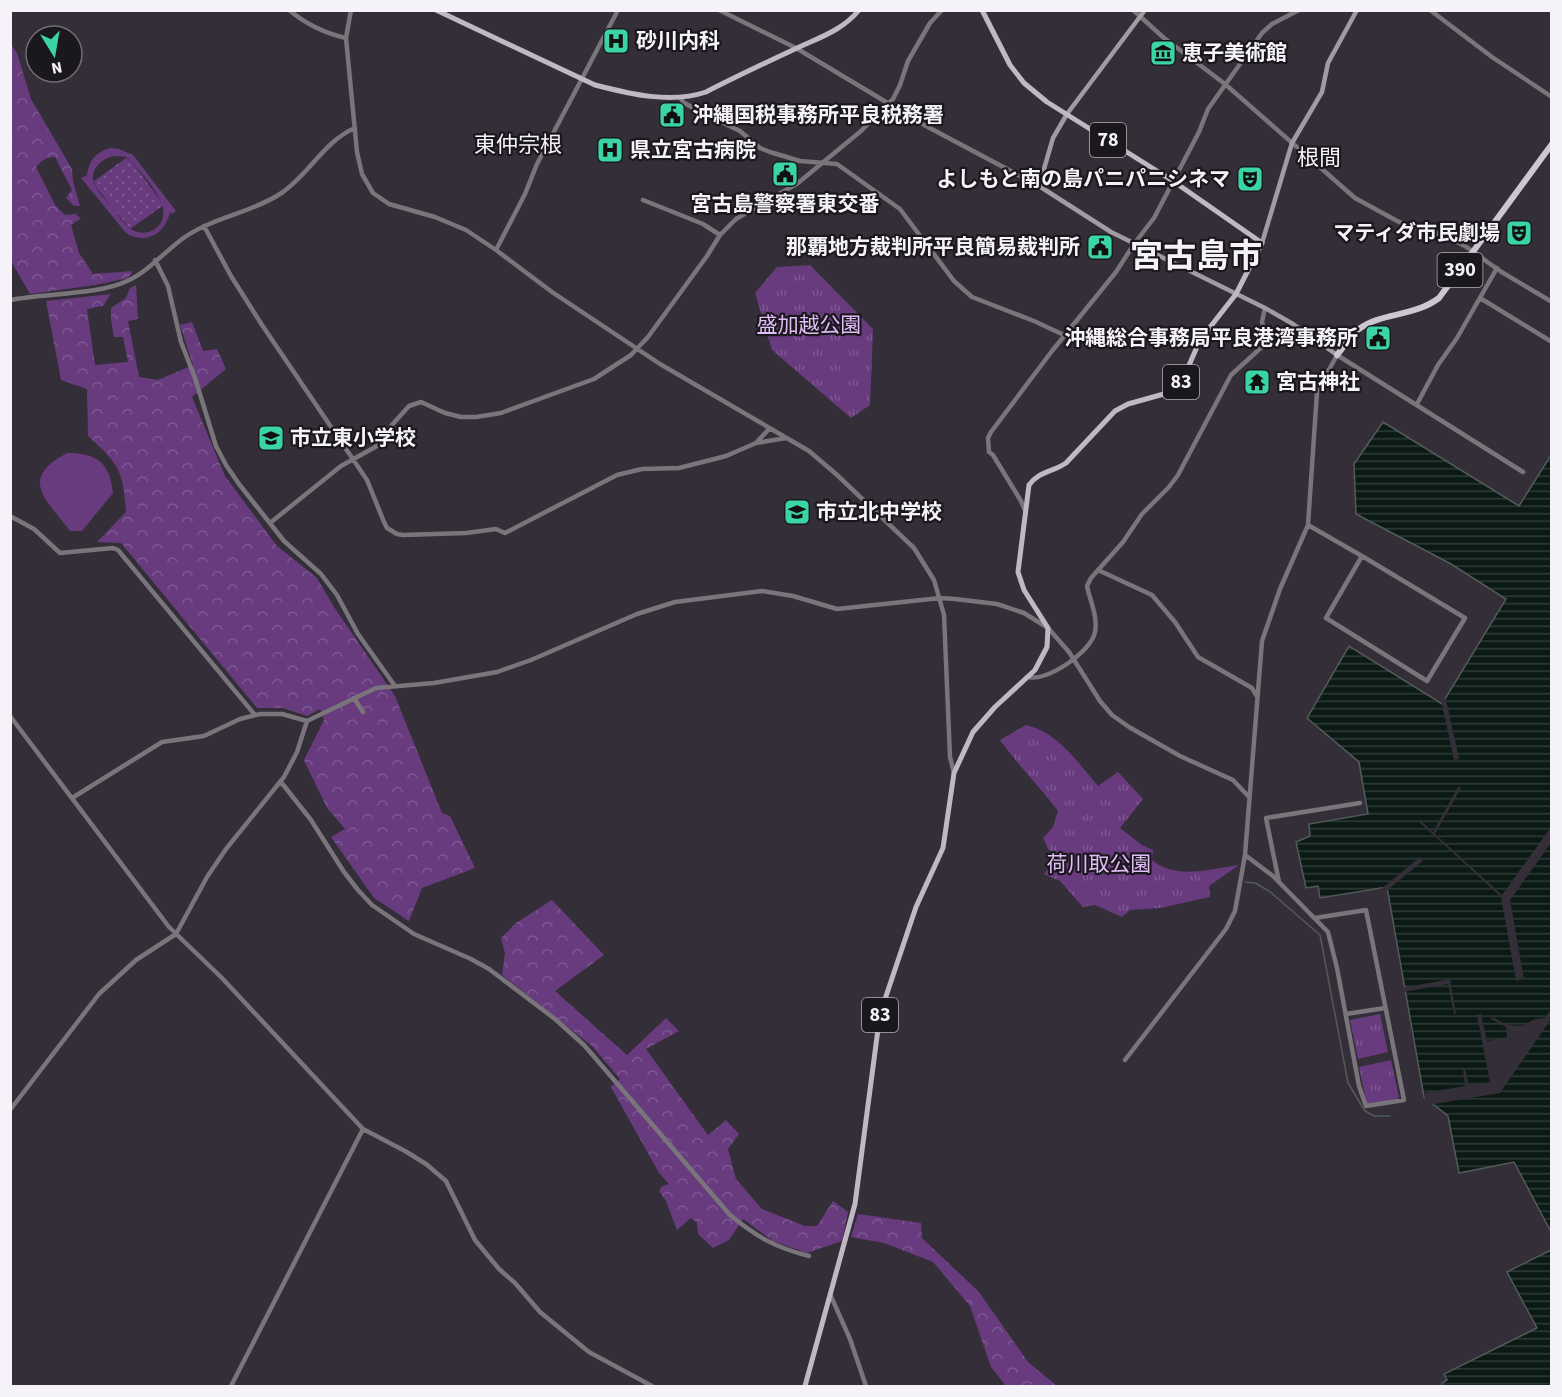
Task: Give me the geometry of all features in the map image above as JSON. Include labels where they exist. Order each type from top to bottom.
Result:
[{"type":"highway","name":"390","points":[[1337,355],[1354,334],[1366,325],[1429,306],[1448,288],[1551,144]]},
{"type":"main road","points":[[436,10],[581,79],[622,92],[680,98],[706,93],[829,34],[850,21],[859,10]]},
{"type":"main road","name":"78","points":[[982,10],[1010,65],[1024,83],[1047,102],[1173,182],[1262,243]]},
{"type":"main road","points":[[1145,10],[1067,114],[1053,138],[1039,186],[1111,232],[1265,308],[1293,324],[1337,355]]},
{"type":"main road","points":[[1236,294],[1262,243],[1292,143],[1322,92],[1328,63],[1357,10]]},
{"type":"main road","name":"83","points":[[805,1386],[855,1204],[880,1014],[916,907],[943,848],[954,772],[969,740],[981,722],[1029,676],[1044,656],[1048,640],[1048,628],[1024,590],[1018,572],[1029,485],[1034,478],[1044,472],[1059,468],[1066,463],[1114,411],[1128,404],[1171,392],[1184,379],[1200,340],[1236,294]]},
{"type":"street","points":[[289,10],[303,22],[315,28],[346,38]]},
{"type":"street","points":[[351,10],[346,38],[355,128],[362,174],[368,188],[377,197],[389,204],[448,222],[496,250],[552,292],[638,350],[786,438],[822,462],[908,542],[929,570],[940,598],[946,631],[950,757],[954,772]]},
{"type":"street","points":[[496,250],[525,194],[537,164],[618,10]]},
{"type":"street","points":[[719,10],[796,48],[940,134],[1039,186]]},
{"type":"street","points":[[270,523],[351,459],[377,446],[391,426],[413,404],[427,404],[445,413],[461,417],[501,413],[594,379],[638,350],[720,235],[736,219],[790,189],[861,131],[888,104],[899,88],[908,61],[930,23],[942,10]]},
{"type":"street","points":[[1133,10],[1225,84],[1355,198],[1399,222],[1445,236],[1551,302]]},
{"type":"street","points":[[1025,510],[1010,481],[989,452],[988,438],[999,420],[1064,335],[1116,272],[1154,218],[1208,108],[1262,33],[1272,24],[1299,10]]},
{"type":"street","points":[[1430,10],[1492,57],[1551,97]]},
{"type":"street","points":[[680,98],[700,112],[741,130],[760,148],[800,161],[837,164],[900,209],[954,281],[972,297],[1064,335]]},
{"type":"street","points":[[10,300],[127,282],[185,237],[204,226],[280,194],[304,174],[324,151],[355,128]]},
{"type":"street","points":[[643,200],[703,224],[720,235]]},
{"type":"street","points":[[204,226],[231,276],[262,325],[367,480],[387,528],[397,534],[466,533],[496,529],[505,533],[617,475],[642,469],[679,468],[726,456],[756,443],[786,438]]},
{"type":"street","points":[[155,260],[168,286],[181,342],[221,456],[238,484],[285,541],[321,574],[337,595],[358,634],[395,686]]},
{"type":"street","points":[[1416,404],[1497,268]]},
{"type":"street","points":[[1480,298],[1551,342]]},
{"type":"street","points":[[1029,676],[1035,678],[1044,676],[1075,659],[1094,637],[1096,626],[1094,611],[1087,586],[1120,546],[1142,514],[1178,475],[1233,372],[1264,345],[1266,336],[1262,322],[1265,308]]},
{"type":"street","points":[[1125,1060],[1232,920],[1245,855],[1261,647],[1284,578],[1308,525],[1317,392],[1337,355],[1523,472]]},
{"type":"street","points":[[756,443],[769,429]]},
{"type":"street","points":[[10,516],[34,529],[60,553],[113,548],[117,550],[255,715]]},
{"type":"street","points":[[1308,525],[1362,556],[1466,618],[1427,681],[1326,618],[1362,556]]},
{"type":"street","points":[[1098,570],[1152,595],[1175,622],[1198,657],[1252,688],[1256,695]]},
{"type":"street","points":[[72,798],[156,744],[204,736],[255,715],[270,712],[307,721],[376,688],[434,683],[497,672],[531,660],[637,614],[675,602],[762,591],[793,596],[837,609],[940,598],[997,604],[1024,613],[1048,628],[1075,659],[1100,701],[1112,715],[1180,756],[1233,780],[1249,797]]},
{"type":"street","points":[[354,698],[363,712]]},
{"type":"street","points":[[10,716],[176,934],[221,977],[363,1129],[412,1155],[436,1171],[446,1181],[475,1240],[540,1312],[589,1352],[652,1386]]},
{"type":"street","points":[[10,1110],[99,994],[136,960],[176,934],[207,877],[226,849],[281,782],[297,752],[307,721]]},
{"type":"street","points":[[281,782],[310,820],[357,890],[372,905],[414,934],[489,969],[555,1019],[584,1045],[730,1215],[751,1232],[781,1249],[809,1256]]},
{"type":"street","points":[[1279,882],[1266,818],[1360,803]]},
{"type":"street","points":[[1245,855],[1279,882],[1328,932],[1359,1086],[1366,1106],[1404,1100],[1366,909],[1315,918]]},
{"type":"street","points":[[1346,1014],[1385,1008]]},
{"type":"street","points":[[231,1386],[363,1129]]},
{"type":"street","points":[[830,1294],[850,1339],[866,1386]]},
{"type":"green space","points":[[10,43],[17,53],[24,84],[26,84],[31,99],[72,169],[80,206],[74,206],[66,198],[72,190],[55,157],[44,159],[36,167],[55,205],[65,215],[75,214],[81,218],[71,225],[79,253],[93,274],[133,271],[128,278],[30,294],[11,261]]},
{"type":"green space","points":[[119,149],[133,155],[176,211],[172,214],[170,212],[164,226],[154,235],[141,238],[126,233],[81,178],[87,175],[94,157],[105,150]],"holes":[[[114,156],[126,157],[155,191],[163,208],[160,224],[149,232],[142,233],[129,227],[99,192],[93,181],[94,171],[104,160]]]},
{"type":"green space","points":[[126,158],[131,161],[164,205],[130,229],[95,186],[94,181]]},
{"type":"green space","name":"盛加越公園","points":[[810,265],[873,329],[870,405],[851,418],[772,350],[755,293],[777,267]]},
{"type":"green space","points":[[136,285],[138,319],[128,321],[139,377],[158,380],[193,365],[180,325],[192,322],[203,351],[217,349],[226,369],[192,397],[225,476],[277,546],[317,578],[334,607],[395,696],[442,813],[450,816],[475,868],[422,888],[409,921],[374,898],[331,837],[345,829],[327,808],[304,760],[324,720],[320,709],[307,716],[283,708],[257,708],[121,543],[97,542],[126,512],[123,486],[113,461],[88,436],[87,389],[61,380],[46,301],[111,294],[103,306],[87,309],[95,365],[128,362],[123,337],[114,337],[111,308],[126,298],[130,288]]},
{"type":"green space","points":[[67,453],[94,457],[105,467],[111,482],[113,493],[82,531],[70,531],[41,490],[40,481],[43,472]]},
{"type":"green space","name":"荷川取公園","points":[[1026,725],[1058,741],[1098,786],[1118,772],[1143,799],[1120,828],[1142,845],[1153,850],[1152,860],[1161,866],[1171,870],[1194,872],[1239,865],[1209,886],[1210,897],[1160,908],[1130,910],[1122,917],[1095,905],[1083,907],[1060,881],[1044,874],[1057,857],[1049,850],[1043,838],[1053,827],[1058,811],[1000,740]]},
{"type":"green space","points":[[552,900],[604,955],[555,991],[627,1055],[666,1018],[679,1031],[646,1049],[708,1135],[726,1120],[739,1134],[728,1149],[736,1179],[762,1209],[805,1226],[817,1226],[833,1201],[848,1212],[842,1241],[807,1253],[773,1241],[743,1219],[729,1240],[713,1248],[698,1234],[697,1223],[691,1218],[677,1230],[666,1201],[659,1191],[662,1186],[669,1184],[659,1173],[611,1087],[620,1079],[592,1046],[502,975],[505,953],[501,938],[516,923]]},
{"type":"green space","points":[[1380,1014],[1388,1052],[1358,1059],[1350,1020]]},
{"type":"green space","points":[[1391,1060],[1399,1098],[1367,1105],[1359,1067]]},
{"type":"green space","points":[[858,1214],[921,1223],[922,1238],[979,1292],[1028,1362],[1057,1386],[1006,1386],[991,1367],[970,1306],[933,1262],[884,1243],[851,1237]]},
{"type":"shaded area","points":[[1383,422],[1519,506],[1551,455],[1551,1232],[1514,1162],[1459,1173],[1448,1116],[1424,1097],[1387,887],[1320,898],[1318,886],[1306,888],[1296,842],[1310,836],[1309,824],[1368,814],[1359,762],[1307,718],[1349,646],[1442,704],[1506,599],[1451,564],[1356,514],[1354,464]]},
{"type":"shaded area","points":[[1551,1250],[1551,1386],[1442,1386],[1442,1383],[1447,1380],[1444,1374],[1537,1328],[1507,1272]]},
{"type":"pier","points":[[1446,699],[1459,759],[1454,760],[1441,700]]},
{"type":"pier","points":[[1458,787],[1461,788],[1435,834],[1502,895],[1551,827],[1551,843],[1510,900],[1524,979],[1516,981],[1501,897],[1418,821],[1420,820],[1433,832]]},
{"type":"pier","points":[[1420,857],[1423,861],[1385,892],[1385,890],[1382,891],[1381,889]]},
{"type":"pier","points":[[1450,979],[1456,1014],[1454,1014],[1448,984],[1403,992],[1402,988]]},
{"type":"pier","points":[[1551,1009],[1551,1019],[1500,1093],[1429,1105],[1426,1102],[1424,1093],[1465,1086],[1463,1069],[1465,1069],[1469,1085],[1490,1082],[1477,1015],[1481,1014],[1487,1041],[1507,1037],[1506,1027],[1491,1019],[1492,1017],[1508,1025],[1522,1026],[1535,1019],[1545,1018]]},
{"type":"waterway","points":[[1245,882],[1255,883],[1269,891],[1320,935],[1348,1083],[1365,1111],[1374,1116],[1390,1116]]},
{"type":"place","name":"砂川内科","points":[[616,41]]},
{"type":"place","name":"恵子美術館","points":[[1163,53]]},
{"type":"place","name":"沖縄国税事務所平良税務署","points":[[672,115]]},
{"type":"place","name":"県立宮古病院","points":[[610,150]]},
{"type":"place","name":"宮古島警察署東交番","points":[[785,174]]},
{"type":"place","name":"よしもと南の島パニパニシネマ","points":[[1250,179]]},
{"type":"place","name":"マティダ市民劇場","points":[[1519,233]]},
{"type":"place","name":"那覇地方裁判所平良簡易裁判所","points":[[1100,247]]},
{"type":"place","name":"沖縄総合事務局平良港湾事務所","points":[[1378,338]]},
{"type":"place","name":"宮古神社","points":[[1257,382]]},
{"type":"place","name":"市立東小学校","points":[[271,438]]},
{"type":"place","name":"市立北中学校","points":[[797,512]]},
{"type":"district","name":"東仲宗根","points":[[518,145]]},
{"type":"district","name":"根間","points":[[1319,158]]},
{"type":"district","name":"宮古島市","points":[[1196,256]]}]
